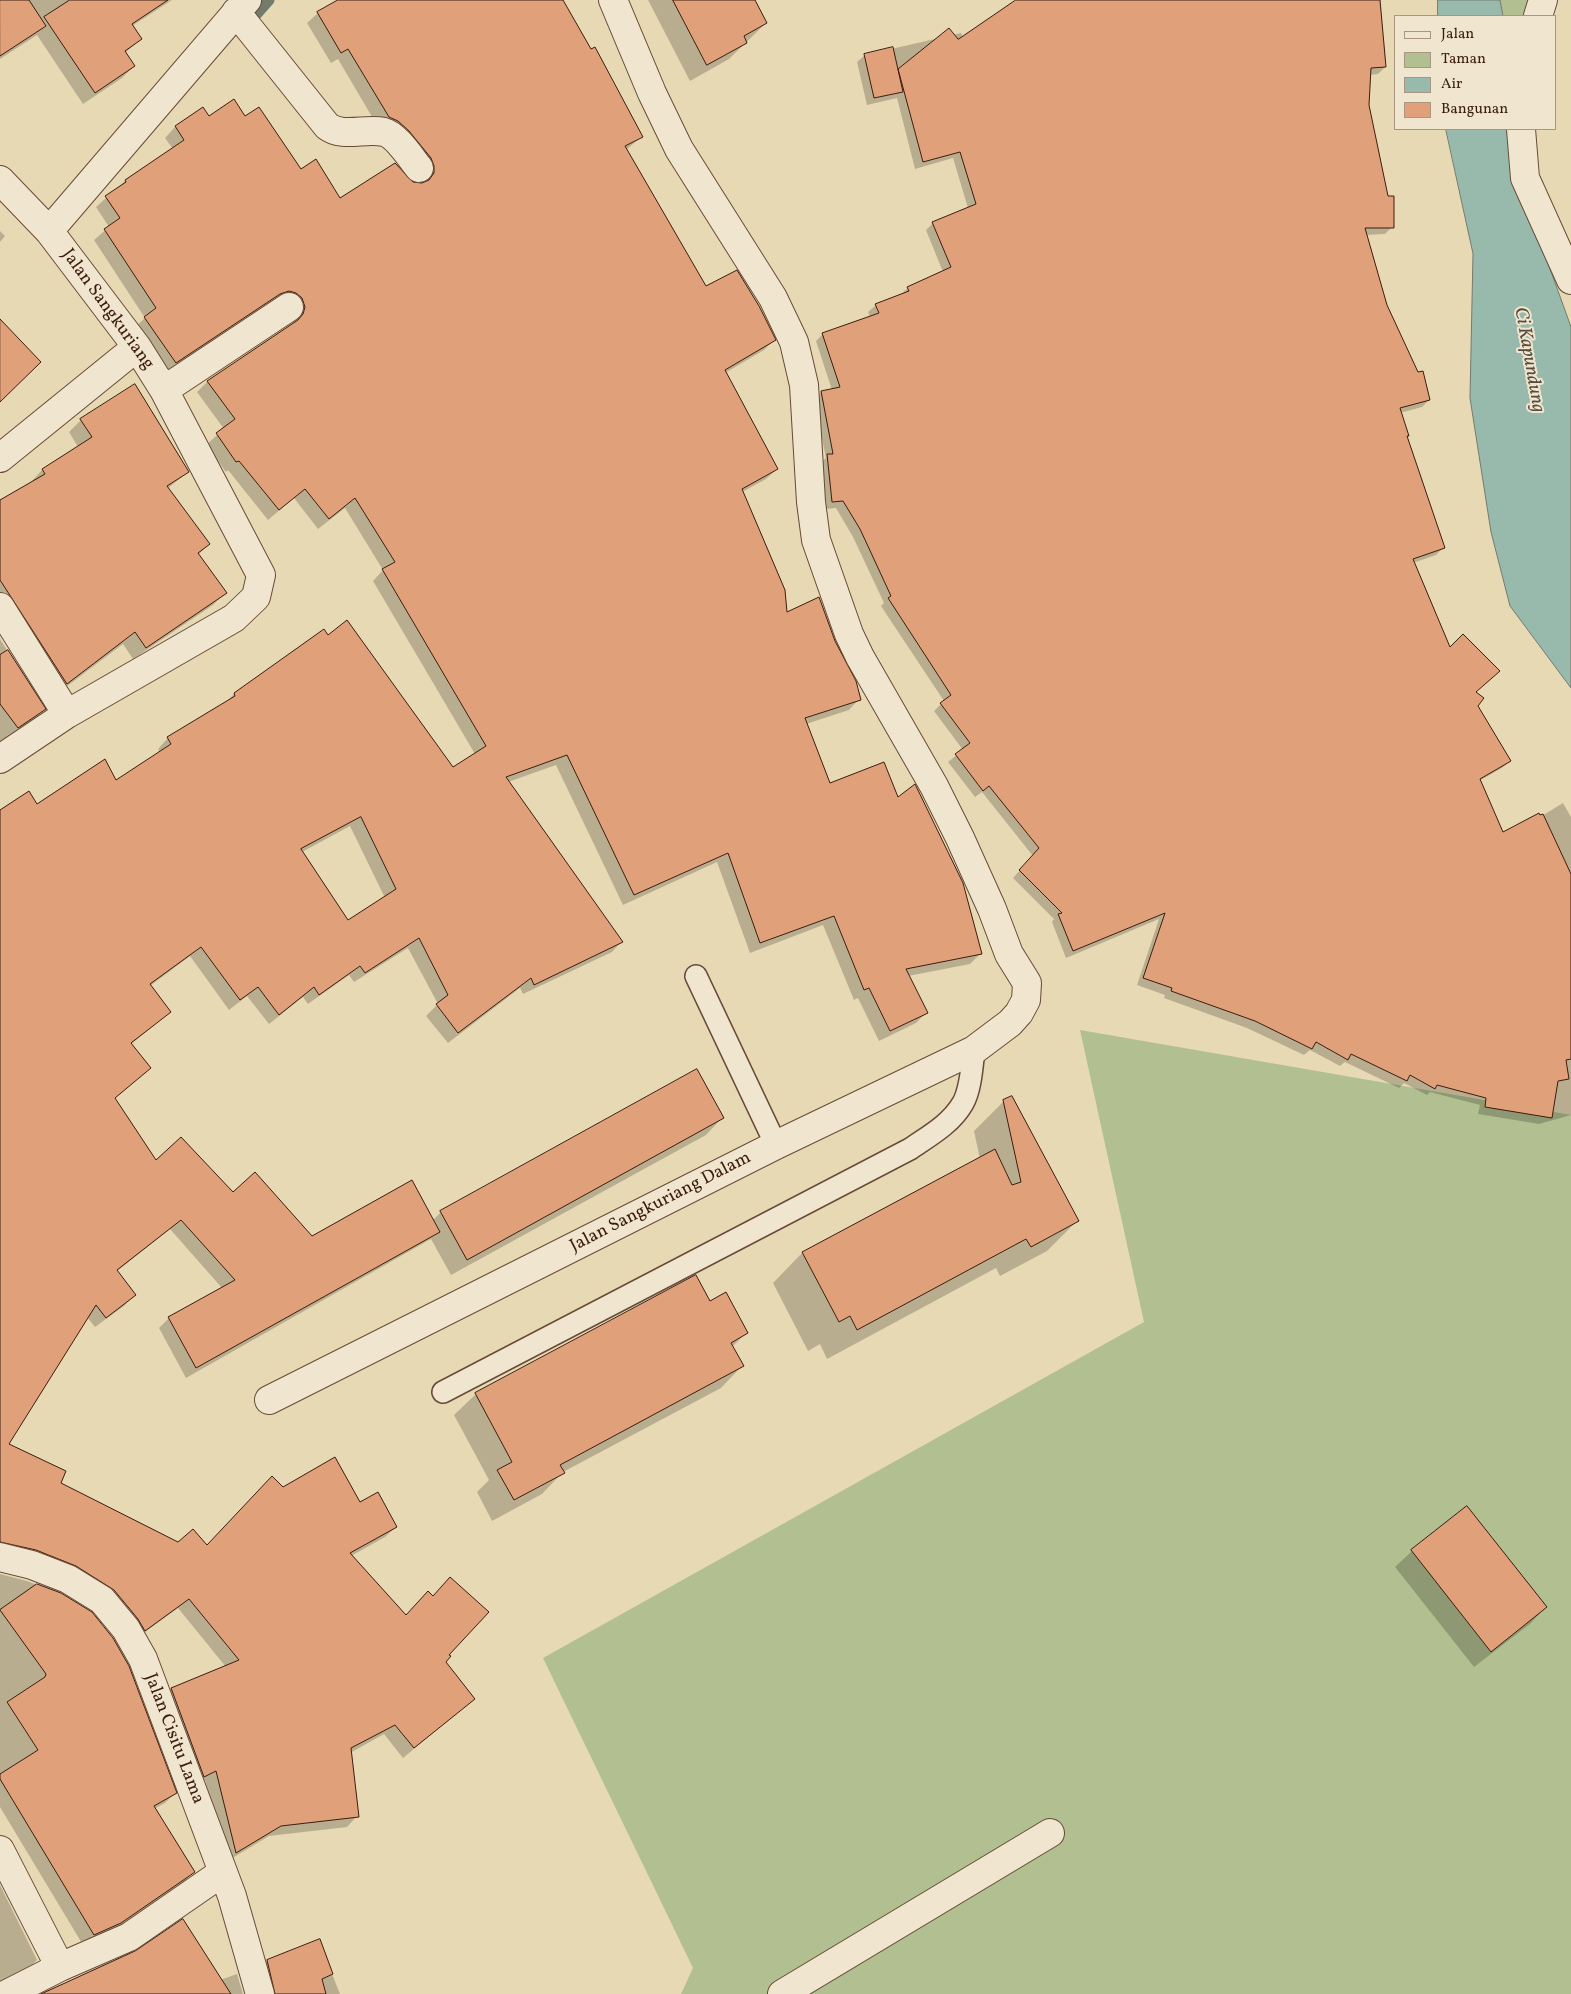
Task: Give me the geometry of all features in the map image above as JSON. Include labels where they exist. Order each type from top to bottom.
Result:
[{"type":"street","name":"Jalan Sangkuriang Dalam","points":[[269,1400],[776,1145],[974,1050],[1010,1023],[1019,1014],[1026,1000],[1026,983],[1009,954],[974,868],[934,786],[860,657],[849,634],[816,540],[811,502],[804,385],[794,342],[773,298],[679,149],[652,93],[614,0]]},
{"type":"street","points":[[1538,15],[1542,0]]},
{"type":"street","points":[[49,231],[241,6],[326,126],[334,131],[384,132],[395,139],[419,168]]},
{"type":"street","points":[[1521,130],[1525,178],[1571,280]]},
{"type":"street","name":"Jalan Sangkuriang","points":[[0,180],[49,231],[137,347],[164,390],[261,575],[256,597],[234,618],[68,714],[0,759]]},
{"type":"street","points":[[164,390],[289,307]]},
{"type":"street","points":[[0,458],[137,347]]},
{"type":"street","points":[[0,607],[68,714]]},
{"type":"street","name":"Jalan Cisitu Lama","points":[[0,1556],[68,1580],[102,1600],[126,1629],[143,1659],[232,1896],[260,1994]]},
{"type":"street","points":[[782,1994],[1050,1833]]},
{"type":"street","points":[[0,1850],[60,1967]]},
{"type":"street","points":[[7,1994],[60,1967],[129,1937],[223,1872]]},
{"type":"lane","points":[[696,976],[776,1145]]},
{"type":"lane","points":[[443,1392],[910,1149],[944,1126],[963,1103],[972,1074],[974,1050]]},
{"type":"green space","points":[[1500,0],[1535,0],[1533,15],[1503,15]]},
{"type":"green space","points":[[1080,1030],[1571,1115],[1571,1994],[681,1994],[693,1968],[543,1658],[1144,1322]]},
{"type":"water","points":[[1438,0],[1500,0],[1503,15],[1438,15]]},
{"type":"water","name":"Ci Kapundung","points":[[1446,130],[1518,130],[1521,188],[1571,327],[1571,688],[1510,606],[1491,532],[1470,398],[1473,254]]},
{"type":"building","points":[[0,0],[29,0],[46,26],[0,56]]},
{"type":"building","points":[[70,0],[168,0],[132,24],[142,39],[125,51],[135,66],[95,93],[44,17]]},
{"type":"building","points":[[338,0],[563,0],[591,49],[595,47],[643,137],[625,146],[706,286],[737,270],[759,306],[776,340],[725,370],[778,469],[742,489],[785,590],[787,612],[819,597],[835,641],[856,681],[861,700],[805,718],[830,783],[884,762],[898,797],[915,784],[963,883],[982,954],[906,969],[928,1013],[890,1031],[869,988],[864,990],[834,916],[760,943],[728,853],[634,895],[567,755],[506,777],[623,942],[534,985],[531,978],[458,1033],[436,1004],[448,995],[419,938],[365,973],[360,966],[319,995],[314,987],[279,1015],[258,987],[240,1000],[201,947],[150,984],[171,1012],[131,1043],[151,1068],[115,1098],[156,1160],[181,1137],[233,1192],[255,1172],[312,1236],[412,1180],[440,1232],[196,1368],[168,1317],[235,1280],[181,1220],[117,1270],[136,1295],[106,1318],[96,1305],[9,1444],[66,1471],[61,1483],[178,1542],[193,1529],[207,1545],[272,1476],[283,1487],[335,1457],[360,1502],[378,1492],[397,1527],[350,1553],[406,1615],[428,1591],[433,1596],[450,1577],[489,1612],[449,1655],[451,1656],[446,1662],[475,1699],[414,1748],[395,1725],[351,1748],[359,1817],[281,1826],[236,1853],[216,1771],[204,1777],[171,1688],[239,1660],[189,1599],[145,1631],[138,1619],[114,1590],[76,1566],[36,1550],[0,1542],[0,810],[29,791],[37,804],[105,759],[116,780],[171,744],[167,737],[235,696],[234,693],[324,629],[328,635],[347,620],[453,767],[486,746],[382,569],[395,562],[355,498],[329,519],[305,489],[279,510],[239,461],[236,462],[216,433],[235,419],[207,381],[298,320],[303,314],[305,307],[302,298],[296,293],[289,291],[280,294],[176,363],[144,317],[156,308],[104,229],[120,218],[105,196],[184,140],[175,126],[203,107],[209,116],[234,99],[245,116],[259,107],[301,169],[316,159],[340,198],[395,163],[413,182],[422,183],[429,180],[434,173],[431,158],[409,131],[398,121],[389,117],[348,49],[341,53],[317,12]],"holes":[[[361,817],[396,889],[348,920],[301,849]]]},
{"type":"building","points":[[673,0],[755,0],[767,23],[744,36],[747,43],[707,65]]},
{"type":"building","points":[[1016,0],[1380,0],[1386,67],[1371,68],[1369,105],[1388,196],[1394,196],[1394,228],[1365,228],[1387,305],[1418,372],[1423,371],[1430,400],[1400,408],[1409,436],[1407,436],[1445,548],[1413,559],[1450,647],[1463,634],[1500,671],[1476,692],[1484,698],[1478,706],[1511,761],[1480,779],[1503,832],[1539,813],[1540,815],[1543,814],[1571,874],[1571,1059],[1566,1060],[1569,1079],[1558,1081],[1552,1118],[1485,1107],[1486,1098],[1437,1085],[1435,1089],[1410,1075],[1407,1081],[1351,1054],[1348,1060],[1316,1042],[1312,1049],[1255,1021],[1171,991],[1172,988],[1143,978],[1165,913],[1073,951],[1058,914],[1062,913],[1019,870],[1039,848],[989,786],[983,791],[955,754],[970,743],[940,703],[951,695],[888,598],[891,596],[860,529],[843,501],[832,502],[827,454],[833,454],[821,391],[840,387],[822,333],[879,313],[875,304],[909,291],[907,287],[951,267],[932,222],[976,204],[960,152],[923,162],[898,69],[949,28],[958,39]]},
{"type":"building","points":[[893,47],[903,92],[874,98],[864,54]]},
{"type":"building","points":[[0,319],[41,362],[0,402]]},
{"type":"building","points":[[135,384],[189,472],[167,486],[210,544],[198,553],[227,593],[146,648],[135,632],[67,684],[0,580],[0,500],[45,474],[42,469],[92,437],[80,419]]},
{"type":"building","points":[[8,650],[46,709],[18,728],[0,704],[0,655]]},
{"type":"building","points":[[697,1069],[724,1118],[467,1260],[440,1211]]},
{"type":"building","points":[[1012,1096],[1079,1221],[1031,1247],[1026,1239],[857,1330],[850,1316],[839,1322],[802,1252],[995,1149],[1012,1185],[1021,1182],[1003,1100]]},
{"type":"building","points":[[696,1275],[710,1301],[726,1292],[748,1333],[731,1343],[744,1366],[560,1465],[565,1473],[514,1500],[497,1470],[512,1462],[475,1393]]},
{"type":"building","points":[[1467,1506],[1547,1607],[1491,1652],[1411,1550]]},
{"type":"building","points":[[37,1584],[61,1593],[92,1612],[113,1638],[129,1666],[177,1793],[154,1806],[195,1872],[121,1923],[94,1935],[0,1779],[0,1774],[38,1750],[7,1702],[45,1677],[46,1674],[0,1610]]},
{"type":"building","points":[[183,1919],[231,1994],[41,1994],[135,1951]]},
{"type":"building","points":[[320,1939],[333,1974],[322,1979],[326,1994],[275,1994],[267,1960]]},
{"type":"waterway","points":[[253,18],[269,0]]}]
